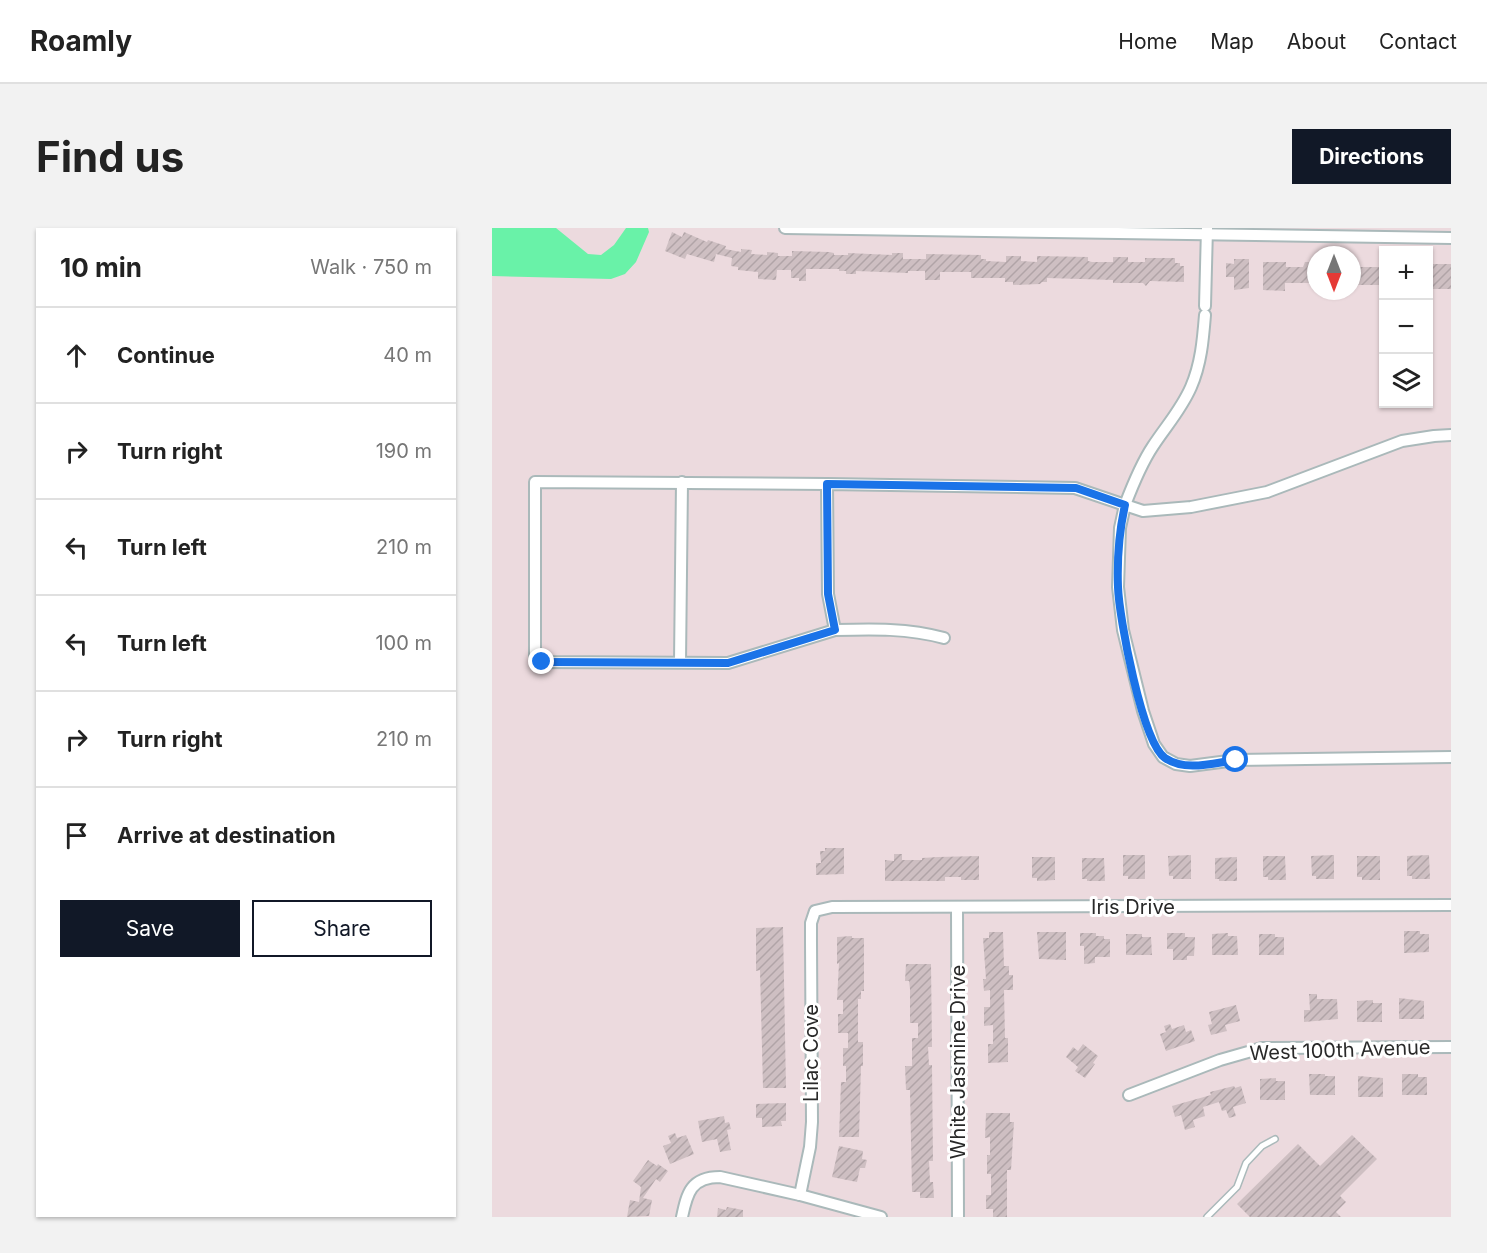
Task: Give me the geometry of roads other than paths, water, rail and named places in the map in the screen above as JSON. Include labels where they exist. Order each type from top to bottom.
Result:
[{"type":"street","points":[[785,228],[1207,231],[1451,238]]},
{"type":"street","points":[[1207,231],[1202,356],[1191,387],[1175,417],[1153,446],[1134,480],[1120,528],[1118,587],[1123,630],[1143,711],[1154,744],[1163,757],[1176,764],[1190,766],[1236,760],[1451,757]]},
{"type":"street","points":[[944,638],[926,633],[887,629],[835,630],[728,663],[542,662],[535,655],[535,482],[1076,488],[1143,511],[1191,507],[1267,492],[1402,441],[1434,435],[1451,435]]},
{"type":"street","points":[[680,662],[682,482]]},
{"type":"street","points":[[827,484],[828,594],[835,630]]},
{"type":"street","name":"Iris Drive","points":[[815,911],[832,907],[1451,905]]},
{"type":"street","name":"White Jasmine Drive","points":[[957,907],[958,1217]]},
{"type":"street","name":"Lilac Cove","points":[[800,1195],[810,1147],[812,1122],[811,923],[815,911]]},
{"type":"street","name":"West 100th Avenue","points":[[1129,1095],[1220,1060],[1262,1048],[1451,1047]]},
{"type":"street","points":[[681,1217],[686,1196],[692,1186],[711,1177],[800,1195],[881,1217]]},
{"type":"lane","points":[[1207,1217],[1237,1187],[1246,1163],[1262,1146],[1275,1139]]}]
